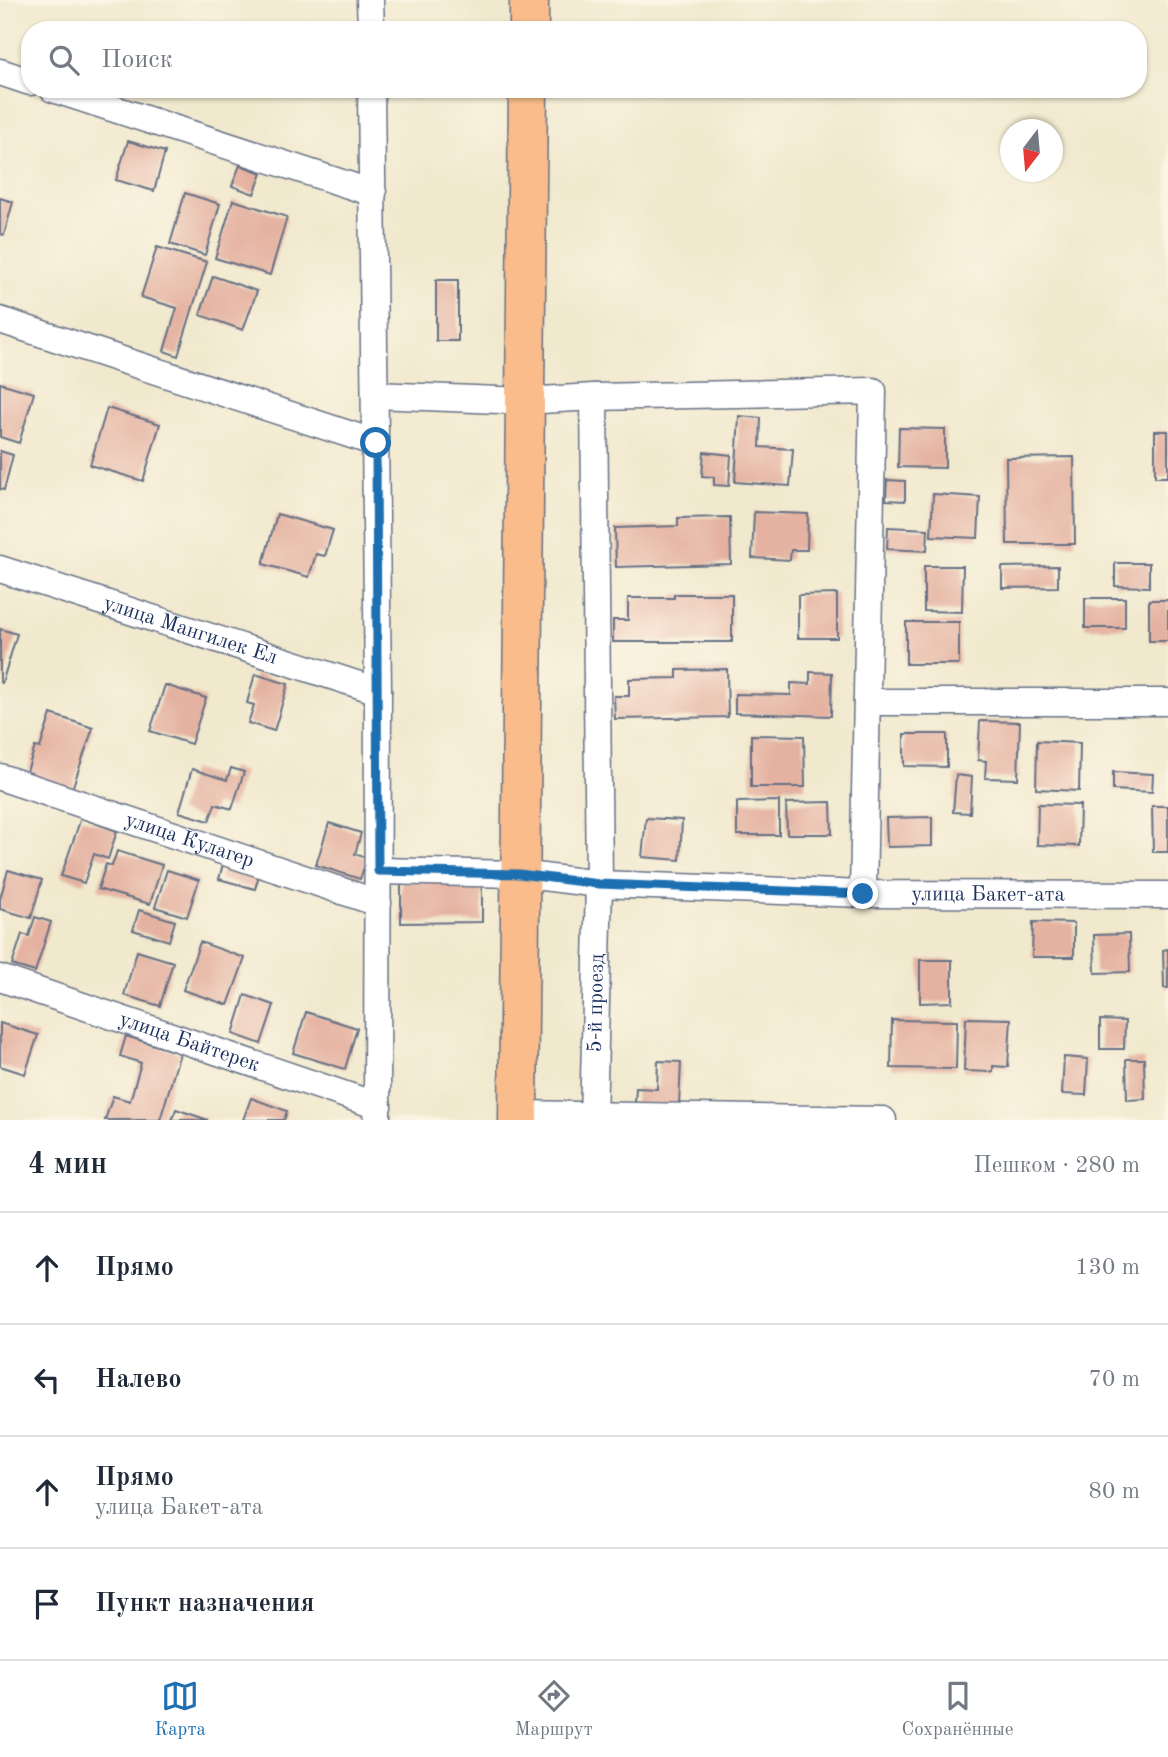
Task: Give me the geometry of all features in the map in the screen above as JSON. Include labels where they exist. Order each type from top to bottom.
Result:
[{"type":"main road","points":[[529,0],[529,21]]},
{"type":"main road","points":[[518,1117],[528,98]]},
{"type":"street","points":[[370,0],[371,21]]},
{"type":"street","points":[[0,72],[21,79]]},
{"type":"street","points":[[81,98],[373,193]]},
{"type":"street","points":[[372,98],[378,691],[377,1113]]},
{"type":"street","points":[[0,320],[376,443]]},
{"type":"street","points":[[375,395],[523,401],[873,391],[863,894]]},
{"type":"street","name":"5-й проезд","points":[[593,1117],[599,884],[594,397]]},
{"type":"street","name":"улица Мангилек Ел","points":[[0,569],[378,691]]},
{"type":"street","points":[[867,702],[1168,702]]},
{"type":"street","name":"улица Кулагер","points":[[0,777],[378,903]]},
{"type":"street","name":"улица Бакет-ата","points":[[378,871],[519,874],[599,884],[863,894],[1168,895]]},
{"type":"street","name":"улица Байтерек","points":[[0,978],[377,1113]]},
{"type":"street","points":[[518,1117],[883,1120]]},
{"type":"building","points":[[128,141],[165,152],[154,191],[116,180]]},
{"type":"building","points":[[240,165],[262,173],[254,194],[232,186]]},
{"type":"building","points":[[185,193],[220,204],[205,255],[170,244]]},
{"type":"building","points":[[0,198],[13,202],[4,235],[0,234]]},
{"type":"building","points":[[233,200],[287,217],[270,275],[215,258]]},
{"type":"building","points":[[157,247],[207,262],[178,356],[164,351],[177,308],[141,297]]},
{"type":"building","points":[[213,276],[257,291],[243,330],[200,315]]},
{"type":"building","points":[[436,280],[458,280],[458,341],[436,341]]},
{"type":"building","points":[[0,383],[34,393],[19,443],[0,437]]},
{"type":"building","points":[[107,408],[160,424],[143,481],[90,465]]},
{"type":"building","points":[[739,416],[761,418],[760,447],[793,449],[790,486],[735,482]]},
{"type":"building","points":[[899,428],[945,429],[945,468],[898,467]]},
{"type":"building","points":[[1155,431],[1168,431],[1168,477],[1155,477]]},
{"type":"building","points":[[0,451],[13,455],[4,490],[0,489]]},
{"type":"building","points":[[704,452],[731,455],[729,486],[714,485],[714,477],[702,476]]},
{"type":"building","points":[[1074,457],[1075,544],[1007,544],[1006,458]]},
{"type":"building","points":[[887,480],[905,481],[905,501],[886,500]]},
{"type":"building","points":[[933,494],[980,497],[978,538],[931,536]]},
{"type":"building","points":[[754,512],[808,514],[807,550],[791,550],[790,560],[752,558]]},
{"type":"building","points":[[277,514],[333,530],[325,556],[316,554],[309,577],[263,564]]},
{"type":"building","points":[[730,517],[731,564],[616,567],[615,528],[678,526],[678,518]]},
{"type":"building","points":[[888,527],[928,529],[927,551],[887,549]]},
{"type":"building","points":[[1115,563],[1149,563],[1149,587],[1115,586]]},
{"type":"building","points":[[924,566],[963,566],[962,612],[924,611]]},
{"type":"building","points":[[1058,566],[1058,587],[1002,588],[1002,567]]},
{"type":"building","points":[[674,594],[732,594],[732,642],[613,642],[613,620],[628,620],[628,598],[674,598]]},
{"type":"building","points":[[837,594],[837,638],[798,638],[798,595]]},
{"type":"building","points":[[1085,598],[1125,598],[1125,628],[1085,628]]},
{"type":"building","points":[[1149,600],[1168,600],[1168,641],[1149,641]]},
{"type":"building","points":[[906,622],[959,622],[959,664],[906,664]]},
{"type":"building","points":[[0,629],[17,634],[2,683],[0,682]]},
{"type":"building","points":[[727,669],[728,717],[615,719],[614,696],[629,696],[629,679],[677,678],[677,670]]},
{"type":"building","points":[[810,672],[832,673],[831,716],[735,713],[735,694],[791,695],[791,683],[810,684]]},
{"type":"building","points":[[255,674],[288,684],[274,731],[248,723],[254,705],[247,703]]},
{"type":"building","points":[[165,685],[206,698],[191,744],[150,731]]},
{"type":"building","points":[[51,714],[93,728],[72,789],[26,774],[35,747],[40,748]]},
{"type":"building","points":[[980,721],[1020,722],[1018,779],[985,778],[986,761],[978,760]]},
{"type":"building","points":[[904,734],[947,734],[947,767],[904,766]]},
{"type":"building","points":[[751,735],[804,736],[805,787],[751,787]]},
{"type":"building","points":[[1037,741],[1080,743],[1079,791],[1036,789]]},
{"type":"building","points":[[231,768],[244,772],[232,809],[215,804],[209,821],[179,812],[192,769],[227,780]]},
{"type":"building","points":[[1113,772],[1153,774],[1152,792],[1113,790]]},
{"type":"building","points":[[956,775],[972,777],[970,813],[953,812]]},
{"type":"building","points":[[779,801],[779,835],[737,835],[737,802]]},
{"type":"building","points":[[831,802],[832,834],[787,834],[786,803]]},
{"type":"building","points":[[1038,804],[1080,805],[1079,846],[1037,845]]},
{"type":"building","points":[[1152,806],[1168,806],[1168,852],[1153,852]]},
{"type":"building","points":[[932,817],[932,846],[887,847],[886,818]]},
{"type":"building","points":[[81,818],[117,831],[108,859],[94,854],[84,883],[61,876]]},
{"type":"building","points":[[646,818],[682,820],[680,860],[642,857]]},
{"type":"building","points":[[329,823],[361,833],[355,854],[367,858],[360,879],[316,865]]},
{"type":"building","points":[[117,851],[162,865],[150,904],[98,889],[106,864],[112,866]]},
{"type":"building","points":[[223,864],[259,875],[255,889],[219,879]]},
{"type":"building","points":[[8,870],[42,880],[31,918],[0,909]]},
{"type":"building","points":[[167,870],[199,880],[187,917],[155,907]]},
{"type":"building","points":[[482,881],[482,922],[401,923],[401,882]]},
{"type":"building","points":[[139,910],[175,921],[169,941],[133,930]]},
{"type":"building","points":[[35,917],[51,922],[35,972],[12,965],[22,934],[29,936]]},
{"type":"building","points":[[1033,922],[1074,923],[1074,957],[1032,957]]},
{"type":"building","points":[[1129,934],[1130,972],[1095,973],[1094,935]]},
{"type":"building","points":[[200,942],[245,958],[228,1005],[183,990]]},
{"type":"building","points":[[1168,949],[1168,988],[1164,988],[1163,950]]},
{"type":"building","points":[[137,951],[173,962],[160,1006],[124,995]]},
{"type":"building","points":[[920,960],[952,960],[952,1002],[920,1003]]},
{"type":"building","points":[[245,995],[274,1005],[261,1044],[233,1034]]},
{"type":"building","points":[[306,1012],[357,1028],[345,1069],[293,1053]]},
{"type":"building","points":[[966,1018],[1011,1019],[1008,1067],[993,1066],[993,1072],[964,1071]]},
{"type":"building","points":[[892,1020],[957,1021],[956,1069],[891,1068]]},
{"type":"building","points":[[1100,1020],[1125,1021],[1124,1049],[1100,1049]]},
{"type":"building","points":[[0,1023],[38,1035],[25,1074],[0,1066]]},
{"type":"building","points":[[126,1036],[180,1053],[160,1120],[105,1120],[113,1096],[130,1101],[141,1063],[120,1056]]},
{"type":"building","points":[[1064,1057],[1088,1059],[1086,1095],[1062,1094]]},
{"type":"building","points":[[1126,1059],[1144,1059],[1145,1099],[1127,1100]]},
{"type":"building","points":[[658,1061],[681,1062],[679,1105],[635,1103],[636,1088],[657,1089]]},
{"type":"building","points":[[251,1098],[287,1111],[284,1120],[243,1120]]},
{"type":"building","points":[[176,1109],[208,1120],[172,1120]]},
{"type":"route","points":[[376,443],[378,871],[519,874],[599,884],[863,894]]}]
